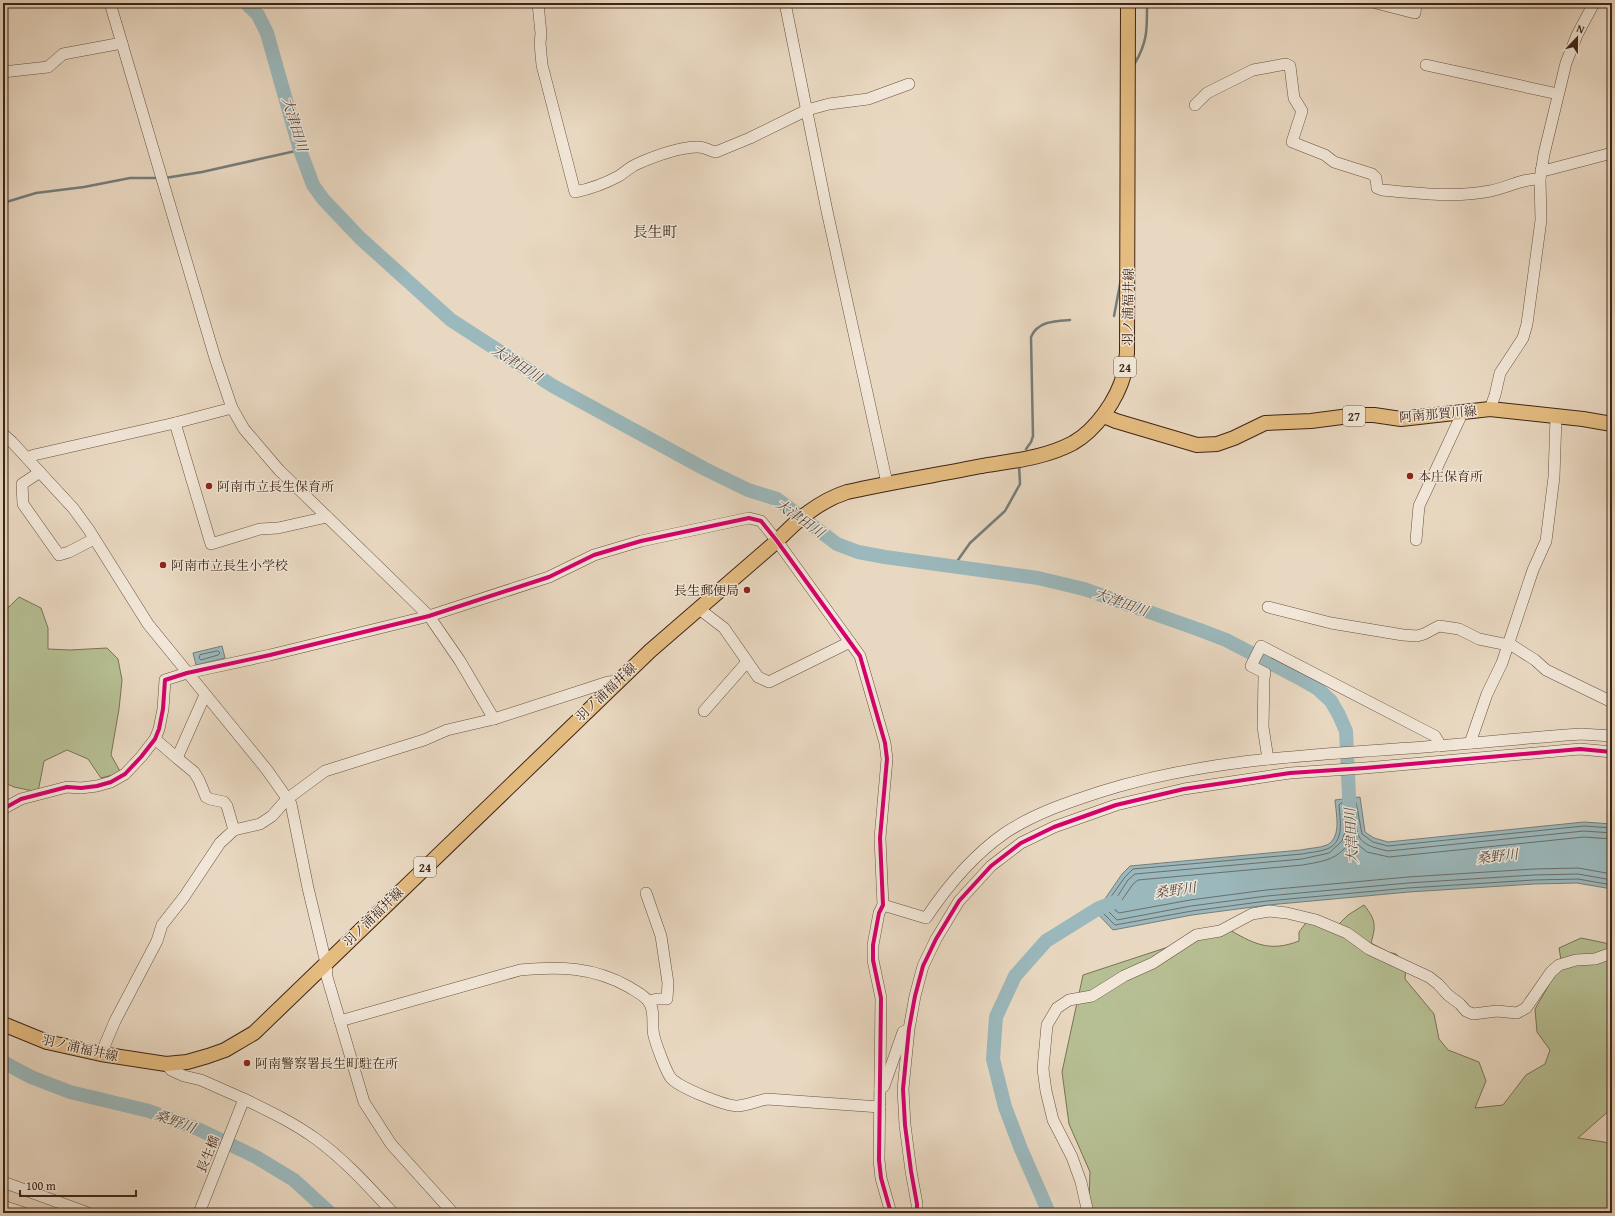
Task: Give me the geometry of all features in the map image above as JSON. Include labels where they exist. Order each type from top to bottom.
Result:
[{"type":"main road","name":"羽ノ浦福井線","points":[[3,1024],[47,1042],[101,1054],[166,1064],[187,1062],[225,1050],[254,1032],[618,681],[698,608],[777,541],[791,526],[813,508],[831,497],[847,492],[887,483],[1018,460],[1053,452],[1074,442],[1104,416],[1118,390],[1124,374],[1127,352],[1128,3]]},
{"type":"main road","name":"阿南那賀川線","points":[[1104,416],[1122,423],[1197,445],[1217,444],[1234,438],[1258,425],[1270,422],[1312,421],[1358,415],[1401,418],[1490,409],[1612,424]]},
{"type":"street","points":[[110,3],[213,350],[232,408],[244,429],[274,464],[429,616],[460,662],[494,719]]},
{"type":"street","points":[[538,3],[542,34],[540,43],[542,65],[576,192],[586,190],[617,176],[636,164],[679,149],[697,147],[706,148],[711,152],[716,152],[750,138],[807,110],[829,104],[868,99],[909,84]]},
{"type":"street","points":[[785,3],[827,211],[887,483]]},
{"type":"street","points":[[1376,3],[1415,13],[1416,3]]},
{"type":"street","points":[[1490,409],[1500,372],[1523,338],[1527,324],[1542,220],[1541,174],[1566,63],[1594,3]]},
{"type":"street","points":[[3,72],[48,67],[63,54],[122,43]]},
{"type":"street","points":[[1195,105],[1207,93],[1253,70],[1286,64],[1290,66],[1294,98],[1302,111],[1292,142],[1325,155],[1334,162],[1372,174],[1376,178],[1378,188],[1382,190],[1426,194],[1490,191],[1526,180],[1548,170],[1612,153]]},
{"type":"street","points":[[1426,65],[1558,94]]},
{"type":"street","points":[[27,458],[34,455],[175,424],[232,408]]},
{"type":"street","points":[[1416,540],[1419,506],[1460,418],[1459,412]]},
{"type":"street","points":[[1470,743],[1487,694],[1502,663],[1533,570],[1547,534],[1554,477],[1556,417]]},
{"type":"street","points":[[175,424],[211,544],[260,529],[278,528],[327,517]]},
{"type":"street","points":[[3,434],[73,508],[148,624],[267,770],[291,804],[308,888],[326,963],[327,977],[359,1087],[368,1108],[391,1144],[453,1213]]},
{"type":"street","points":[[40,472],[22,484],[23,504],[60,555],[94,539]]},
{"type":"street","points":[[3,810],[20,799],[67,787],[81,788],[97,786],[111,782],[125,774],[141,757],[155,739],[160,729],[165,680],[187,673],[270,655],[429,616],[549,577],[594,555],[648,539],[749,518],[761,521],[860,656],[886,748],[887,759],[880,838],[882,905],[873,944],[873,960],[882,998],[879,1160],[888,1210]]},
{"type":"street","points":[[1268,607],[1331,623],[1403,636],[1424,634],[1435,626],[1459,629],[1480,639],[1513,646],[1535,660],[1546,670],[1612,702]]},
{"type":"street","points":[[698,608],[724,628],[758,677],[769,682],[850,642]]},
{"type":"street","points":[[1268,759],[1262,720],[1265,673],[1251,666],[1261,646],[1435,736],[1439,746]]},
{"type":"street","points":[[704,711],[747,662]]},
{"type":"street","points":[[101,1054],[115,1021],[157,941],[162,925],[184,897],[220,842],[234,830],[260,824],[272,816],[287,799],[325,771],[424,740],[447,730],[494,719],[608,682],[618,681]]},
{"type":"street","points":[[177,758],[205,695]]},
{"type":"street","points":[[882,905],[926,918],[956,876],[980,852],[1006,833],[1031,818],[1057,806],[1133,782],[1176,772],[1229,763],[1268,759],[1581,734],[1612,736]]},
{"type":"street","points":[[155,739],[194,772],[206,797],[224,802],[227,806],[234,830]]},
{"type":"street","points":[[917,1213],[917,1204],[905,1125],[903,1089],[909,1029],[915,996],[924,966],[936,938],[959,901],[992,866],[1021,843],[1054,827],[1116,805],[1177,790],[1290,773],[1365,768],[1580,749],[1612,752]]},
{"type":"street","points":[[646,893],[661,936],[668,983],[667,999],[649,1001]]},
{"type":"street","points":[[1088,1213],[1081,1182],[1072,1157],[1053,1120],[1046,1091],[1043,1069],[1047,1025],[1057,1008],[1069,1000],[1092,996],[1124,976],[1153,963],[1196,935],[1220,931],[1252,914],[1269,911],[1287,913],[1316,920],[1347,934],[1369,949],[1429,977],[1466,1011],[1473,1014],[1497,1011],[1517,1013],[1526,1008],[1551,972],[1560,965],[1576,960],[1595,959],[1612,953]]},
{"type":"street","points":[[340,1021],[520,970],[559,968],[599,973],[613,978],[640,993],[649,1001],[653,1009],[652,1026],[654,1037],[670,1077],[678,1084],[724,1104],[736,1106],[767,1099],[880,1107]]},
{"type":"street","points":[[880,1090],[884,1086],[903,1032],[909,1029]]},
{"type":"street","points":[[166,1064],[171,1070],[184,1076],[201,1080],[243,1102],[278,1115],[316,1139],[346,1164],[393,1213]]},
{"type":"street","name":"長生橋","points":[[199,1213],[243,1102]]},
{"type":"street","points":[[3,1182],[88,1213]]},
{"type":"street","points":[[3,1206],[24,1213]]},
{"type":"green space","points":[[19,597],[41,608],[48,628],[48,649],[70,650],[107,648],[118,659],[122,680],[119,709],[111,755],[121,773],[101,778],[88,759],[67,750],[44,761],[38,792],[14,787],[3,782],[3,605],[9,607]]},
{"type":"green space","points":[[1364,905],[1371,915],[1374,923],[1374,932],[1371,943],[1388,952],[1396,954],[1406,964],[1405,979],[1434,1014],[1439,1039],[1448,1050],[1479,1062],[1486,1081],[1475,1108],[1503,1105],[1526,1075],[1545,1064],[1550,1050],[1537,1032],[1535,1009],[1554,976],[1562,966],[1559,948],[1581,938],[1612,946],[1612,1108],[1578,1138],[1604,1142],[1612,1145],[1612,1213],[1094,1213],[1089,1201],[1090,1172],[1069,1124],[1062,1072],[1083,975],[1226,928],[1261,945],[1288,945],[1299,941],[1299,932],[1308,920],[1332,931],[1348,915]]},
{"type":"water","points":[[222,646],[225,658],[196,665],[193,653]]},
{"type":"water","points":[[1360,797],[1365,832],[1374,838],[1388,842],[1584,822],[1612,824],[1612,889],[1577,883],[1534,884],[1409,892],[1268,905],[1192,915],[1113,930],[1096,912],[1122,874],[1130,866],[1301,850],[1327,845],[1335,837],[1337,818],[1335,800]]},
{"type":"waterway","name":"大津田川","points":[[246,3],[258,15],[267,33],[300,150],[313,185],[323,199],[360,238],[451,320],[553,386],[705,469],[748,490],[777,499],[837,544],[858,552],[885,557],[1038,578],[1084,589],[1226,640],[1299,678],[1318,689],[1331,701],[1346,731],[1350,817]]},
{"type":"waterway","points":[[1135,63],[1145,41],[1147,3]]},
{"type":"waterway","points":[[165,178],[202,172],[300,150]]},
{"type":"waterway","points":[[3,203],[36,193],[84,187],[130,178],[158,178]]},
{"type":"waterway","points":[[1114,316],[1121,279]]},
{"type":"waterway","points":[[1026,449],[1033,436],[1031,337],[1042,325],[1070,320]]},
{"type":"waterway","points":[[953,567],[970,543],[1005,511],[1020,484],[1019,465]]},
{"type":"waterway","name":"桑野川","points":[[1049,1213],[1021,1149],[1005,1107],[993,1059],[996,1017],[1015,976],[1046,941],[1099,908],[1115,902]]},
{"type":"waterway","name":"桑野川","points":[[3,1062],[31,1077],[70,1092],[149,1111],[198,1129],[256,1157],[294,1180],[330,1213]]},
{"type":"cycle path","points":[[3,809],[21,799],[67,787],[81,788],[97,786],[111,782],[125,774],[155,739],[159,729],[163,709],[165,680],[187,673],[270,655],[429,616],[549,577],[594,555],[641,541],[749,518],[761,521],[860,656],[885,743],[887,759],[880,838],[883,905],[879,913],[873,945],[873,960],[881,998],[879,1160],[881,1178],[891,1213]]},
{"type":"cycle path","points":[[917,1213],[917,1204],[905,1125],[903,1089],[909,1029],[915,996],[923,966],[936,939],[959,901],[991,866],[1021,843],[1054,827],[1116,805],[1184,789],[1290,773],[1365,768],[1580,749],[1612,752]]},
{"type":"place","name":"本庄保育所","points":[[1410,476]]},
{"type":"place","name":"阿南市立長生保育所","points":[[209,486]]},
{"type":"place","name":"阿南市立長生小学校","points":[[163,565]]},
{"type":"place","name":"長生郵便局","points":[[747,590]]},
{"type":"place","name":"阿南警察署長生町駐在所","points":[[247,1063]]},
{"type":"district","name":"長生町","points":[[655,231]]}]
